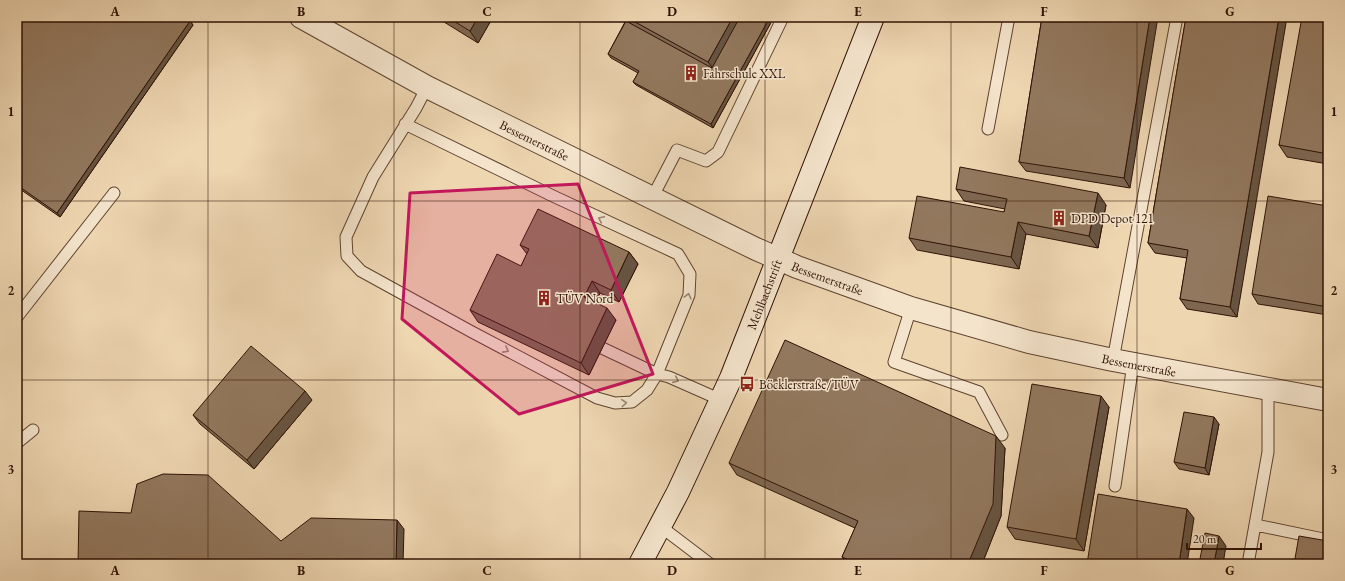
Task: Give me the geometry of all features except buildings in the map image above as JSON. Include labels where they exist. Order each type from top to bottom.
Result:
[{"type":"street","name":"Bessemerstraße","points":[[301,17],[427,87],[756,249],[797,267],[911,308],[1029,342],[1123,362],[1328,400]]},
{"type":"street","name":"Mehlbachstrift","points":[[640,564],[678,492],[731,378],[873,17]]},
{"type":"lane","points":[[652,198],[677,150],[706,161],[718,152],[783,17]]},
{"type":"lane","points":[[988,129],[1010,17]]},
{"type":"lane","points":[[1115,486],[1123,362],[1177,17]]},
{"type":"lane","points":[[405,124],[555,197],[678,254],[690,274],[689,295],[657,374],[647,390],[632,402],[615,403],[597,398],[360,271],[347,256],[346,237],[373,177],[405,124],[416,108],[427,87]]},
{"type":"lane","points":[[17,316],[114,193]]},
{"type":"lane","points":[[911,308],[894,362],[979,392],[1002,435]]},
{"type":"lane","points":[[602,348],[657,374],[669,377],[721,400]]},
{"type":"lane","points":[[1248,564],[1268,452],[1268,389]]},
{"type":"lane","points":[[17,443],[32,430]]},
{"type":"lane","points":[[1256,525],[1328,540]]},
{"type":"lane","points":[[660,526],[710,564]]},
{"type":"highlighted area","points":[[578,184],[653,374],[519,414],[402,319],[410,193]]},
{"type":"place","name":"Fahrschule XXL","points":[[691,73]]},
{"type":"place","name":"DPD Depot 121","points":[[1059,218]]},
{"type":"place","name":"TÜV Nord","points":[[544,298]]},
{"type":"place","name":"Böcklerstraße/TÜV","points":[[747,384]]}]
